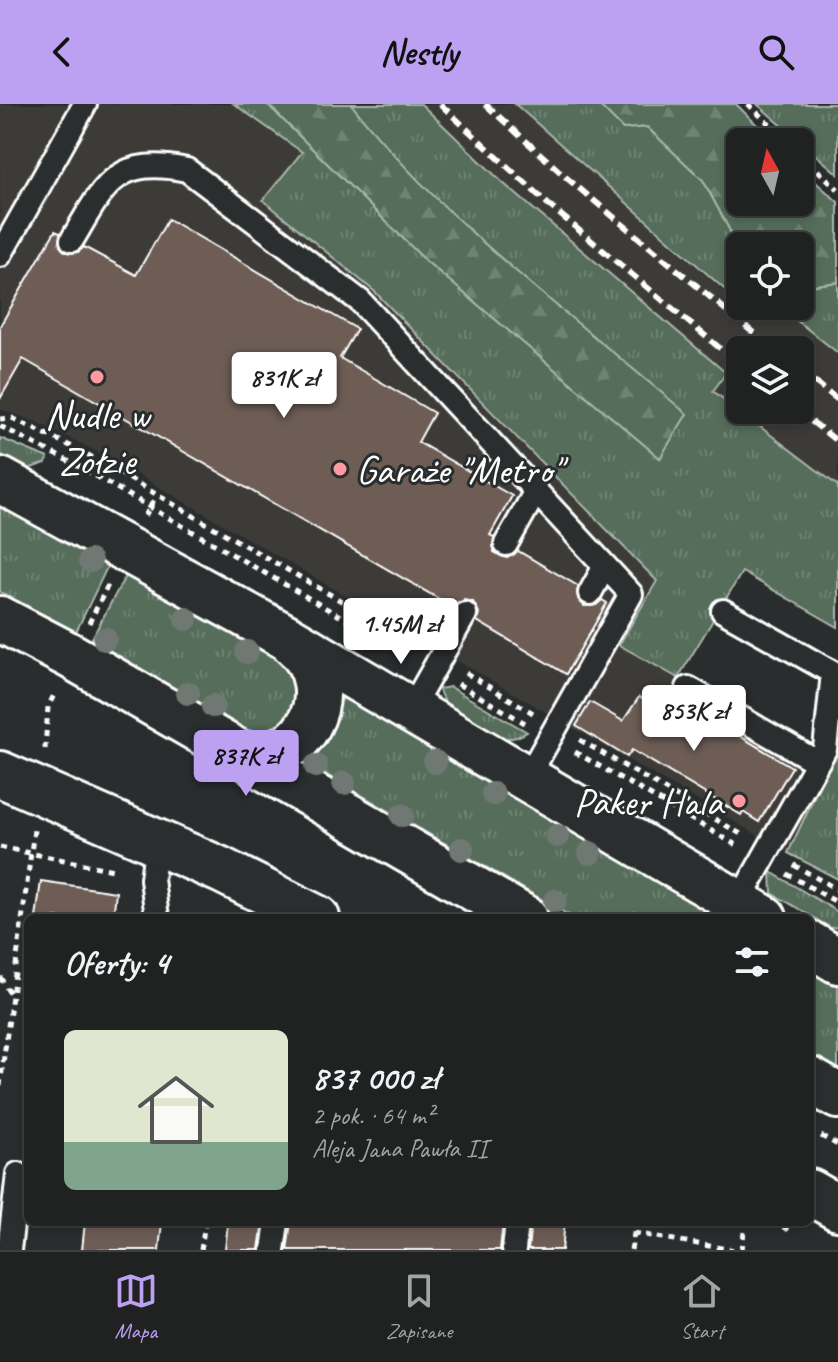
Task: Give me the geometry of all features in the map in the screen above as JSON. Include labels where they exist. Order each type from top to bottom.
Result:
[{"type":"street","points":[[0,480],[288,638],[751,910]]},
{"type":"street","points":[[0,619],[71,656],[518,914]]},
{"type":"street","points":[[228,749],[253,755],[278,751],[299,737],[310,723],[318,698],[317,681],[307,657],[288,638]]},
{"type":"street","points":[[0,774],[154,860],[307,914]]},
{"type":"street","points":[[814,946],[838,961]]},
{"type":"street","points":[[814,1082],[838,1096]]},
{"type":"street","points":[[814,1194],[838,1208]]},
{"type":"lane","points":[[0,255],[85,104]]},
{"type":"lane","points":[[72,240],[105,183],[139,169],[171,167],[187,170],[360,301],[631,594],[526,780]]},
{"type":"lane","points":[[506,544],[536,491]]},
{"type":"lane","points":[[590,593],[605,566]]},
{"type":"lane","points":[[723,611],[833,673],[825,749],[751,910]]},
{"type":"lane","points":[[410,711],[465,614]]},
{"type":"lane","points":[[688,688],[817,762]]},
{"type":"lane","points":[[154,860],[157,914]]},
{"type":"lane","points":[[9,1250],[18,1174]]},
{"type":"lane","points":[[273,1250],[276,1226]]},
{"type":"lane","points":[[514,1250],[517,1226]]},
{"type":"path","points":[[748,104],[773,128]]},
{"type":"path","points":[[814,167],[838,189]]},
{"type":"path","points":[[0,847],[30,853],[154,860]]},
{"type":"path","points":[[0,1086],[30,853]]},
{"type":"path","points":[[0,977],[12,998]]},
{"type":"path","points":[[201,1250],[204,1226]]},
{"type":"path","points":[[631,1250],[635,1226]]},
{"type":"path","points":[[742,1250],[745,1226]]},
{"type":"path","points":[[634,1233],[733,1250]]},
{"type":"shaded area","points":[[0,104],[234,104],[302,152],[263,201],[374,291],[657,581],[619,646],[837,755],[788,853],[104,455],[37,422],[0,409]]},
{"type":"shaded area","points":[[421,104],[515,104],[726,293],[726,320],[796,320],[838,353],[838,486],[756,424],[814,424],[814,336],[726,336],[726,372],[503,183]]},
{"type":"shaded area","points":[[726,372],[726,401],[713,391]]},
{"type":"green space","points":[[234,104],[267,104],[426,261],[660,458],[686,414],[468,229],[387,147],[351,104],[421,104],[503,183],[726,373],[713,391],[726,401],[726,424],[756,424],[838,486],[838,627],[742,572],[678,678],[619,645],[657,581],[374,291],[263,200],[302,152]]},
{"type":"green space","points":[[267,104],[351,104],[387,147],[468,229],[687,414],[660,458],[426,261]]},
{"type":"green space","points":[[515,104],[598,104],[623,129],[647,127],[703,180],[731,232],[726,232],[726,291]]},
{"type":"green space","points":[[598,104],[736,104],[760,128],[726,128],[726,216],[814,216],[814,181],[838,202],[838,282],[814,285],[814,232],[731,232],[703,180],[647,127],[623,129]]},
{"type":"green space","points":[[757,104],[838,104],[838,174],[814,153],[814,128],[785,128]]},
{"type":"green space","points":[[838,282],[838,353],[796,320],[814,320],[814,285]]},
{"type":"green space","points":[[0,438],[48,458],[46,463],[28,469],[0,454]]},
{"type":"green space","points":[[0,504],[111,559],[76,632],[0,592]]},
{"type":"green space","points":[[128,571],[278,658],[291,675],[296,689],[294,704],[285,723],[254,733],[240,731],[90,642]]},
{"type":"green space","points":[[450,687],[527,732],[503,738],[475,726],[447,704],[439,689]]},
{"type":"green space","points":[[346,697],[717,914],[567,914],[301,760],[320,745],[340,702]]},
{"type":"green space","points":[[838,746],[838,879],[788,853]]},
{"type":"green space","points":[[771,872],[838,912],[838,927],[831,928],[814,918],[814,914],[807,914],[772,893]]},
{"type":"green space","points":[[814,970],[838,984],[838,1071],[814,1057]]},
{"type":"building","name":"Garaże \"Metro\"","points":[[168,219],[357,329],[340,358],[434,413],[418,442],[512,496],[490,535],[494,537],[494,552],[507,558],[518,551],[578,586],[578,599],[584,606],[596,605],[602,600],[607,603],[566,674],[477,621],[479,613],[473,602],[464,600],[453,607],[23,359],[0,399],[0,326],[55,231],[60,233],[60,246],[66,252],[78,252],[84,247],[136,275]]},
{"type":"building","points":[[639,697],[675,717],[684,703],[792,767],[759,822],[743,812],[741,815],[632,750],[627,757],[576,726],[590,702],[623,721]]},
{"type":"building","points":[[41,881],[116,892],[113,914],[37,914]]},
{"type":"building","points":[[85,1226],[162,1226],[159,1250],[82,1250]]},
{"type":"building","points":[[228,1226],[262,1226],[259,1250],[225,1250]]},
{"type":"building","points":[[290,1226],[503,1226],[500,1250],[287,1250]]},
{"type":"building","points":[[531,1226],[565,1226],[562,1250],[528,1250]]},
{"type":"railway","points":[[440,104],[550,206],[726,353]]},
{"type":"railway","points":[[485,104],[568,179],[757,336]]},
{"type":"railway","points":[[814,381],[838,400]]},
{"type":"railway","points":[[814,423],[838,442]]},
{"type":"place","name":"Nudle w Zołzie","points":[[97,377]]},
{"type":"place","name":"Garaże \"Metro\"","points":[[340,469]]},
{"type":"place","name":"Paker Hala","points":[[739,801]]}]
